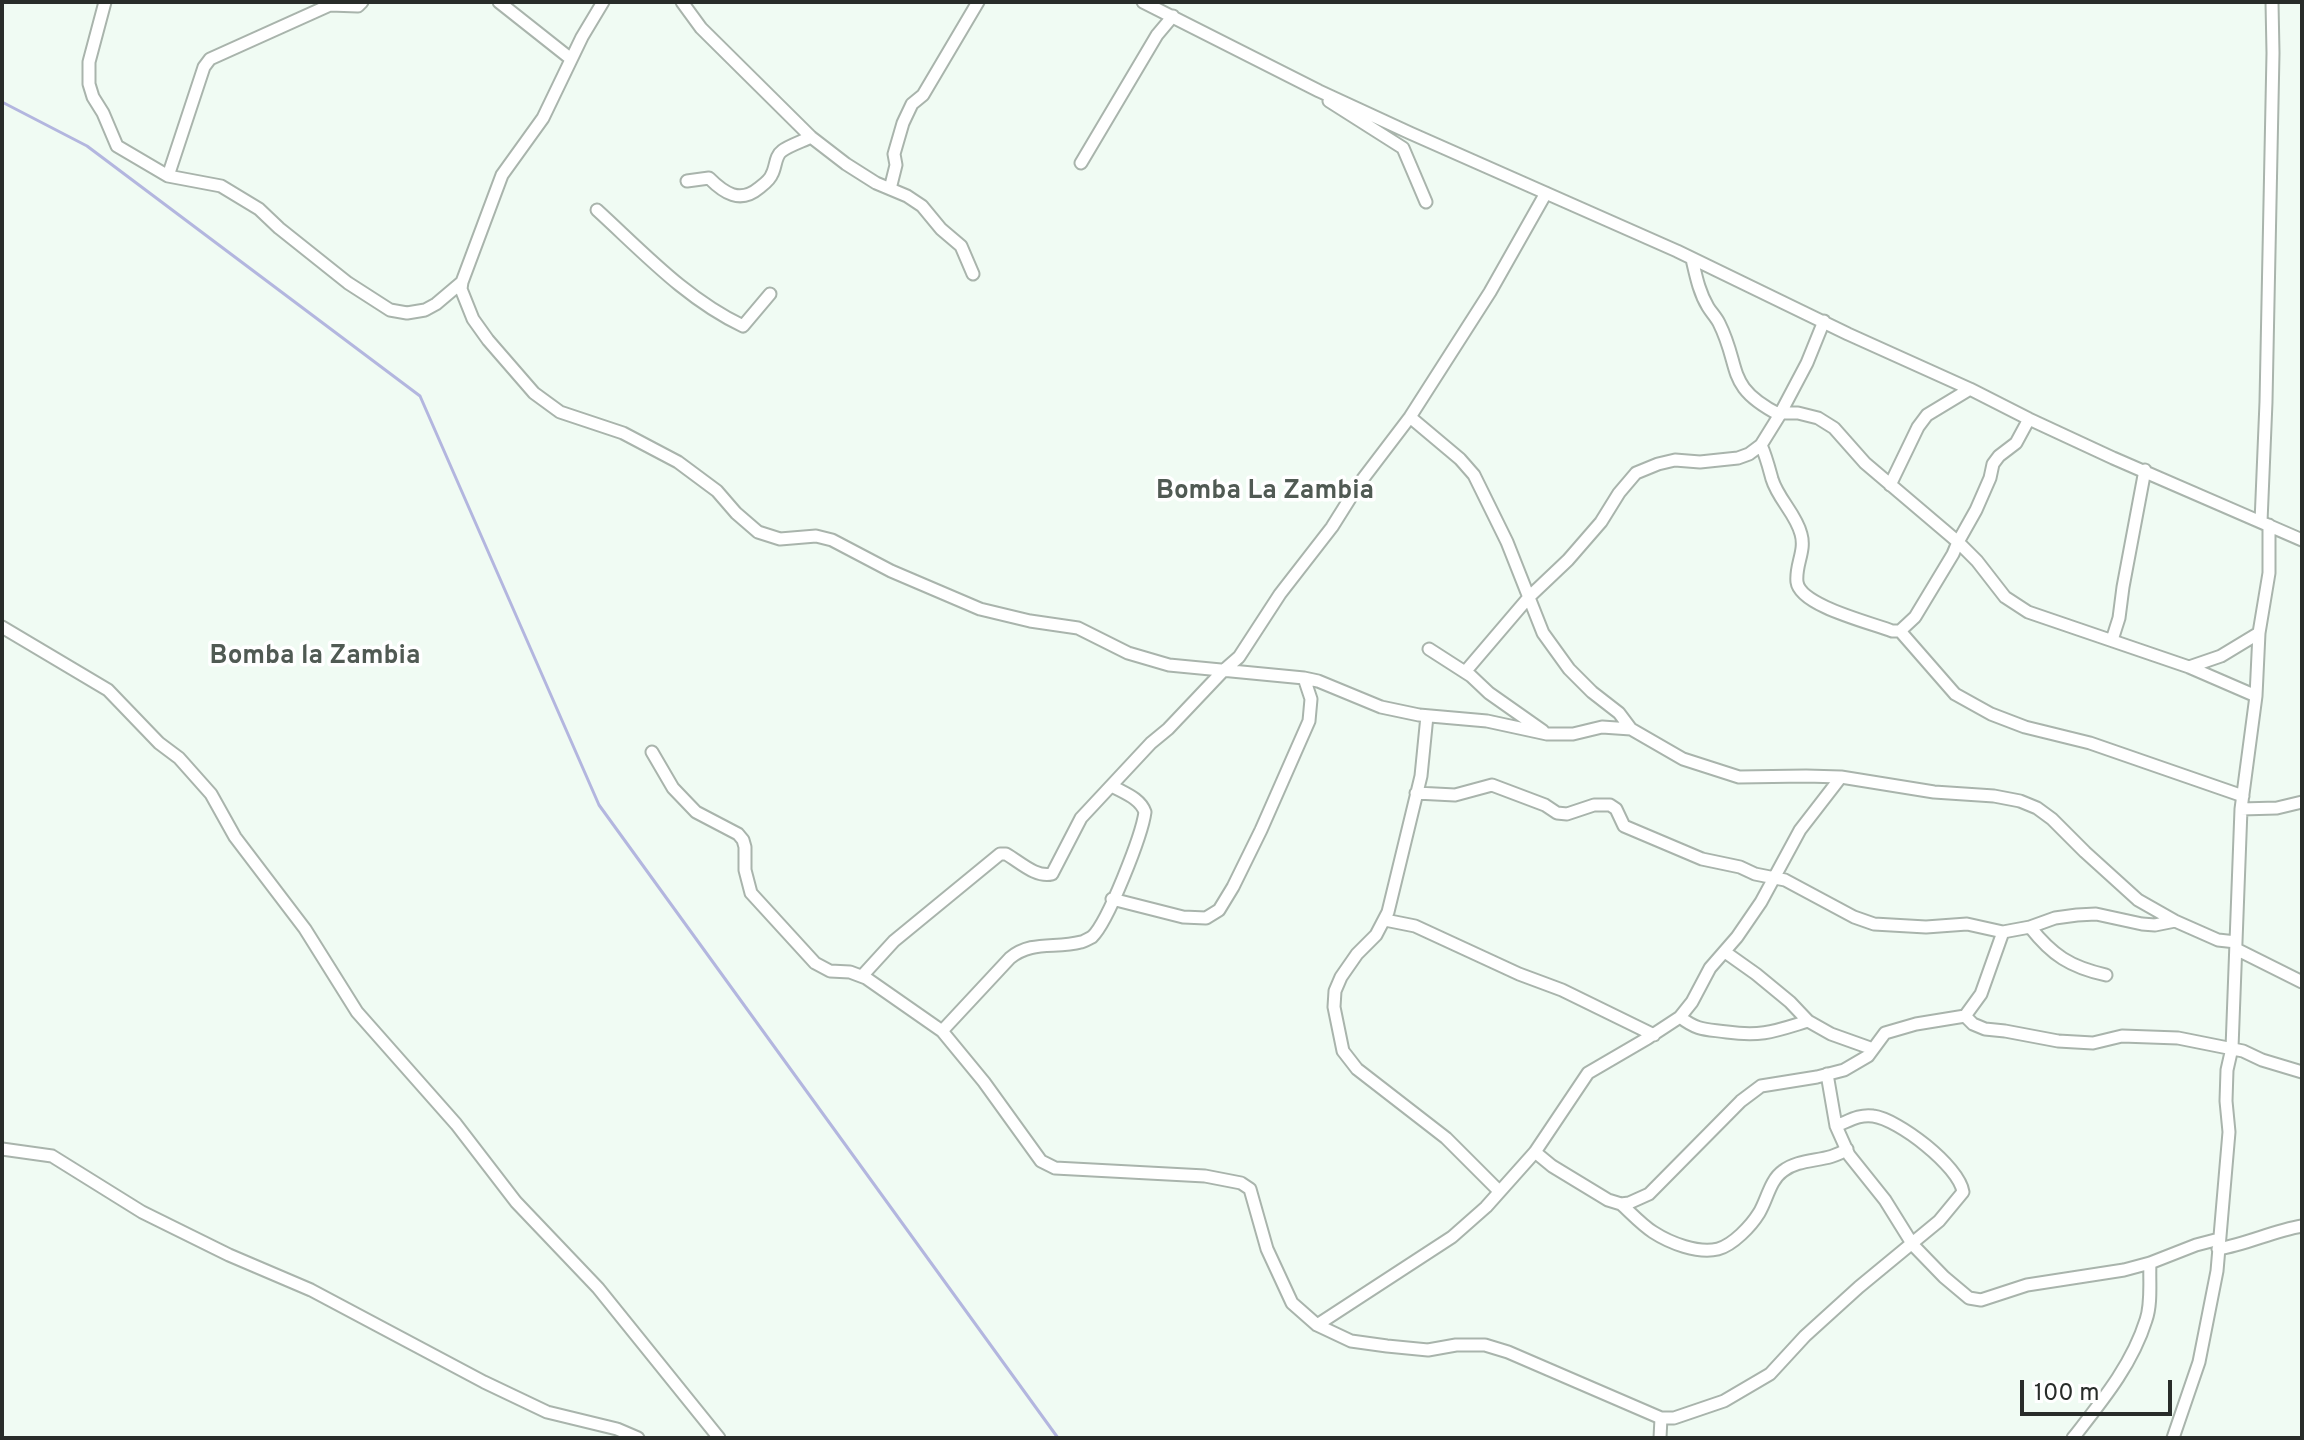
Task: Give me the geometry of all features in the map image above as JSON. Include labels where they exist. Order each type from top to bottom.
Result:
[{"type":"street","points":[[105,2],[89,62],[89,84],[117,146],[168,176],[221,186],[246,201],[348,283],[390,310],[407,313],[425,310],[462,282]]},
{"type":"street","points":[[168,176],[204,67],[210,59],[330,5],[358,6],[362,2]]},
{"type":"street","points":[[499,2],[571,59]]},
{"type":"street","points":[[603,2],[543,118],[502,175],[461,289],[473,319],[488,340],[534,393],[560,412],[623,433],[678,462],[717,491],[758,532],[780,539],[816,536],[832,540],[891,571],[980,609],[1078,628],[1128,653],[1169,665],[1304,678],[1381,707],[1427,716],[1487,721],[1547,734],[1573,734],[1602,727],[1631,729]]},
{"type":"street","points":[[682,2],[701,28],[811,137],[876,183],[922,206],[941,229],[961,246],[973,274]]},
{"type":"street","points":[[890,189],[896,165],[894,154],[903,123],[978,2]]},
{"type":"street","points":[[1143,2],[1319,91],[1692,259],[2113,458],[2302,540]]},
{"type":"street","points":[[2173,1438],[2199,1362],[2217,1271],[2229,1132],[2227,1070],[2232,1048],[2242,802],[2256,696],[2259,633],[2269,573],[2265,524],[2272,2]]},
{"type":"street","points":[[1081,163],[1157,35],[1173,16]]},
{"type":"street","points":[[1322,95],[1403,148],[1426,202]]},
{"type":"street","points":[[687,181],[709,178],[732,196],[751,194],[771,177],[783,150],[811,137]]},
{"type":"street","points":[[862,976],[894,941],[1000,854],[1006,854],[1035,872],[1046,876],[1052,874],[1081,818],[1239,657],[1280,594],[1410,417],[1490,292],[1546,193]]},
{"type":"street","points":[[597,210],[686,291],[724,317],[743,326],[770,294]]},
{"type":"street","points":[[1692,259],[1697,284],[1719,323],[1740,383],[1758,403],[1780,414],[1798,413],[1818,418],[1834,428],[1865,463],[1958,542],[2005,597],[2028,612],[2189,667],[2256,696]]},
{"type":"street","points":[[1465,672],[1529,597],[1568,560],[1601,522],[1636,473],[1675,460],[1700,462],[1738,458],[1761,445],[1807,363],[1824,321]]},
{"type":"street","points":[[1890,485],[1927,415],[1970,389]]},
{"type":"street","points":[[1410,417],[1460,459],[1474,475],[1507,542],[1543,633],[1569,669],[1619,713],[1631,729],[1683,759],[1739,777],[1841,777],[1934,792],[2020,801],[2052,819],[2138,900],[2175,921],[2236,946],[2302,982]]},
{"type":"street","points":[[1761,445],[1772,480],[1799,525],[1802,538],[1799,588],[1822,606],[1892,631],[1900,631],[1915,617],[1953,554],[1976,510],[1993,464],[2016,443],[2029,419]]},
{"type":"street","points":[[2112,640],[2119,618],[2145,470]]},
{"type":"street","points":[[2,627],[108,690],[159,743],[179,758],[211,794],[235,837],[305,929],[357,1012],[456,1124],[516,1202],[598,1288],[719,1438]]},
{"type":"street","points":[[1900,631],[1955,694],[1991,714],[2025,727],[2090,743],[2242,802],[2277,808],[2302,802]]},
{"type":"street","points":[[2189,667],[2221,656],[2259,633]]},
{"type":"street","points":[[1429,649],[1547,734]]},
{"type":"street","points":[[1112,899],[1183,917],[1206,918],[1219,910],[1261,830],[1309,721],[1311,699],[1304,678]]},
{"type":"street","points":[[1427,716],[1416,793],[1385,920],[1376,935],[1347,966],[1335,991],[1334,1007],[1343,1051],[1357,1069],[1446,1138],[1499,1191]]},
{"type":"street","points":[[652,752],[673,788],[696,812],[738,834],[743,840],[745,870],[751,893],[815,963],[830,971],[862,976],[942,1031],[993,1093],[1041,1161],[1055,1168],[1205,1176],[1241,1183],[1250,1189],[1267,1249],[1292,1303],[1317,1325],[1351,1341],[1428,1350],[1456,1345],[1485,1345],[1661,1418],[1674,1418],[1724,1401],[1770,1374],[1805,1336],[1913,1245],[1961,1198],[1963,1187],[1946,1163],[1884,1118],[1860,1116],[1836,1126]]},
{"type":"street","points":[[1317,1325],[1452,1237],[1486,1207],[1535,1152],[1588,1073],[1680,1017],[1692,1002],[1710,968],[1737,937],[1761,902],[1800,830],[1841,777]]},
{"type":"street","points":[[1416,793],[1455,795],[1492,785],[1545,805],[1557,813],[1567,814],[1594,805],[1610,805],[1616,809],[1624,826],[1654,840],[1702,859],[1793,883],[1854,917],[1874,924],[1926,927],[1967,924],[2003,932],[2055,918],[2086,915],[2155,925],[2175,921]]},
{"type":"street","points":[[942,1031],[1022,948],[1082,942],[1100,926],[1130,862],[1145,812],[1135,798],[1112,786]]},
{"type":"street","points":[[1385,920],[1415,926],[1519,974],[1562,990],[1654,1035]]},
{"type":"street","points":[[2030,927],[2055,956],[2106,975]]},
{"type":"street","points":[[1535,1152],[1608,1200],[1629,1203],[1649,1194],[1741,1101],[1761,1086],[1844,1070],[1868,1056],[1885,1033],[1965,1016],[1981,994],[2003,932]]},
{"type":"street","points":[[1725,952],[1790,1002],[1808,1021],[1831,1034],[1873,1049]]},
{"type":"street","points":[[1965,1016],[1985,1029],[2058,1041],[2093,1043],[2122,1036],[2178,1038],[2232,1048],[2302,1072]]},
{"type":"street","points":[[1680,1017],[1700,1030],[1747,1035],[1761,1035],[1808,1021]]},
{"type":"street","points":[[1827,1074],[1836,1126],[1847,1149],[1885,1200],[1913,1245],[1969,1298],[1981,1300],[2027,1285],[2104,1274],[2150,1263],[2196,1245],[2239,1245],[2278,1230],[2302,1226]]},
{"type":"street","points":[[2,1149],[52,1156],[142,1212],[229,1255],[311,1290],[484,1382],[547,1412],[617,1429],[638,1438]]},
{"type":"street","points":[[1621,1204],[1652,1232],[1664,1238],[1677,1244],[1714,1250],[1724,1247],[1746,1230],[1784,1169],[1837,1156],[1847,1149]]},
{"type":"street","points":[[2073,1438],[2129,1360],[2147,1317],[2150,1263]]},
{"type":"street","points":[[1660,1438],[1661,1418]]},
{"type":"waterway","points":[[2,102],[87,146],[420,396],[599,805],[1058,1438]]},
{"type":"district","name":"Bomba La Zambia","points":[[1265,493]]},
{"type":"district","name":"Bomba la Zambia","points":[[315,658]]}]
